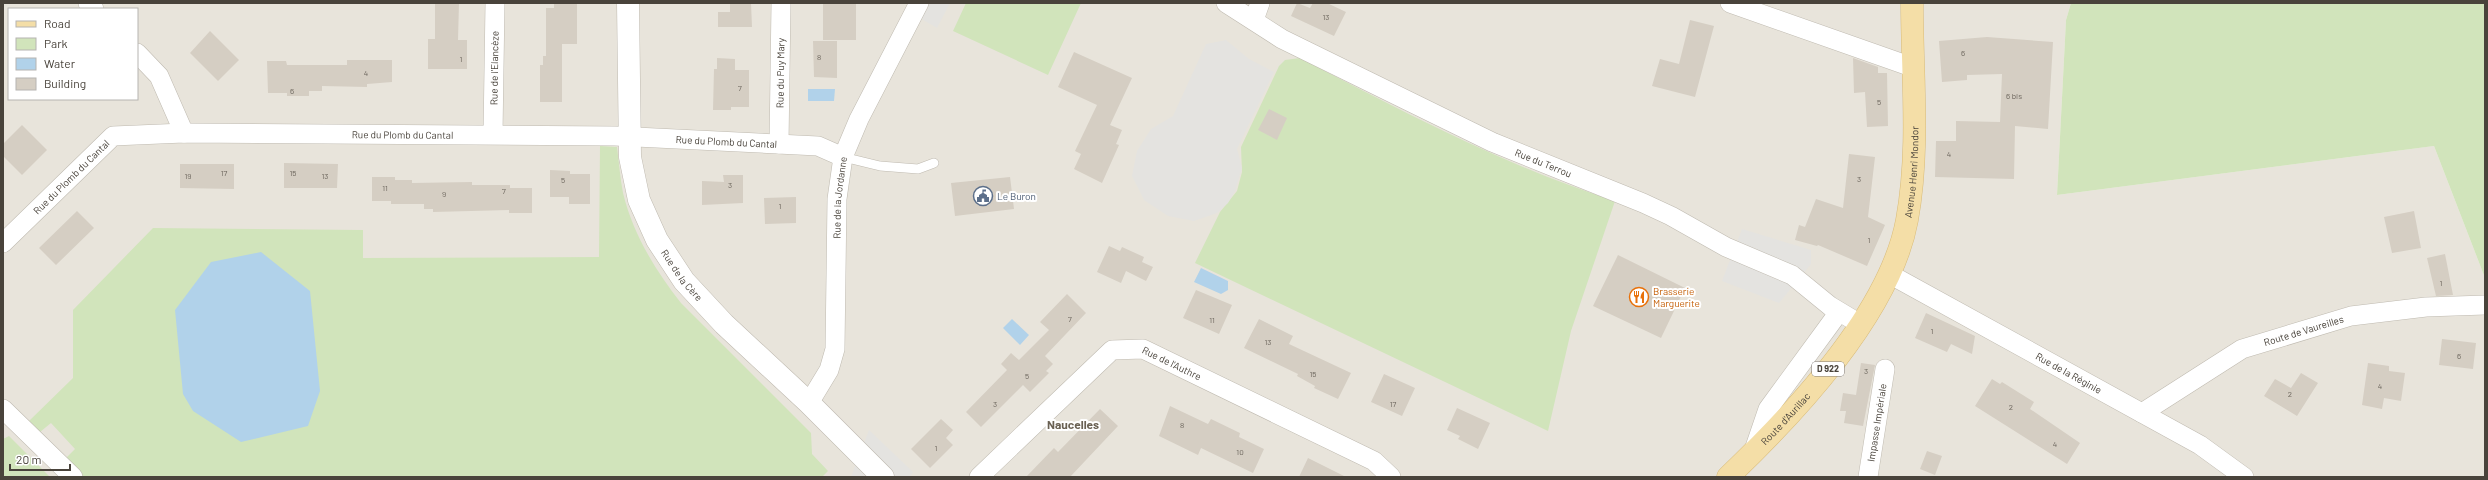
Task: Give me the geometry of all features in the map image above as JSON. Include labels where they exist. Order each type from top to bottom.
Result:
[{"type":"main road","name":"Avenue Henri Mondor","points":[[1890,275],[1907,222],[1911,195],[1914,155],[1912,3]]},
{"type":"main road","name":"Route d'Aurillac","points":[[1728,477],[1801,403],[1860,324],[1890,275]]},
{"type":"street","name":"Rue de l'Elancèze","points":[[493,134],[495,3]]},
{"type":"street","name":"Rue de la Cère","points":[[628,3],[630,157],[639,200],[657,240],[684,281],[724,324],[809,403],[884,477]]},
{"type":"street","name":"Rue du Puy Mary","points":[[779,144],[781,3]]},
{"type":"street","name":"Rue de la Jordanne","points":[[809,403],[829,370],[835,349],[837,199],[843,157],[859,119],[919,3]]},
{"type":"street","name":"Rue du Terrou","points":[[1226,3],[1257,11],[1282,39],[1492,142],[1643,203],[1671,216],[1726,247],[1792,275],[1839,312],[1860,324]]},
{"type":"street","points":[[1730,3],[1912,67]]},
{"type":"street","points":[[138,54],[160,76],[184,133]]},
{"type":"street","name":"Rue du Plomb du Cantal","points":[[3,243],[113,136],[184,133],[493,134],[629,137],[818,146],[843,157]]},
{"type":"street","name":"Rue de la Réginie","points":[[1890,275],[2200,445],[2244,477]]},
{"type":"street","name":"Route de Vaureilles","points":[[2142,413],[2242,348],[2351,316],[2426,307],[2485,305]]},
{"type":"street","points":[[1753,453],[1768,409],[1839,312]]},
{"type":"street","name":"Rue de l'Authre","points":[[979,477],[1112,350],[1143,350],[1374,461],[1391,477]]},
{"type":"street","name":"Impasse Impériale","points":[[1868,477],[1885,369]]},
{"type":"street","points":[[3,409],[73,477]]},
{"type":"lane","points":[[843,157],[880,166],[918,169],[934,163]]},
{"type":"shaded area","points":[[3,3],[2071,3],[2066,20],[2057,195],[2434,146],[2485,278],[2485,477],[3,477]]},
{"type":"shaded area","points":[[919,3],[950,3],[937,28],[913,14]]},
{"type":"shaded area","points":[[1226,40],[1249,59],[1274,72],[1237,149],[1242,168],[1235,191],[1228,203],[1217,213],[1194,221],[1168,216],[1144,200],[1132,176],[1137,151],[1151,129],[1173,116],[1206,44]]},
{"type":"shaded area","points":[[1742,229],[1811,250],[1811,264],[1779,303],[1722,281]]},
{"type":"shaded area","points":[[869,430],[913,472],[910,477],[851,477]]},
{"type":"green space","points":[[966,3],[1081,3],[1048,75],[953,31]]},
{"type":"green space","points":[[2071,3],[2485,3],[2485,278],[2434,146],[2057,195],[2066,20]]},
{"type":"green space","points":[[1300,58],[1454,136],[1534,171],[1615,201],[1571,331],[1548,431],[1195,263],[1220,212],[1237,191],[1242,172],[1241,147],[1279,66],[1285,60]]},
{"type":"green space","points":[[600,146],[617,147],[622,187],[627,208],[646,251],[662,278],[681,303],[811,433],[812,454],[828,471],[822,477],[84,477],[66,458],[75,449],[51,423],[40,432],[29,421],[73,378],[73,310],[153,228],[363,230],[363,258],[599,257]]},
{"type":"green space","points":[[9,436],[50,477],[3,477],[3,439]]},
{"type":"water","points":[[808,89],[835,89],[834,101],[808,101]]},
{"type":"water","points":[[261,252],[310,291],[320,391],[308,426],[241,442],[193,411],[183,394],[175,310],[211,262]]},
{"type":"water","points":[[1201,268],[1228,281],[1228,290],[1221,294],[1194,282]]},
{"type":"water","points":[[1012,319],[1029,335],[1020,345],[1003,328]]},
{"type":"building","points":[[435,3],[459,3],[458,40],[467,40],[467,69],[428,69],[428,39],[435,39]]},
{"type":"building","points":[[554,3],[577,3],[577,44],[562,44],[562,102],[540,102],[540,65],[543,65],[543,56],[546,56],[546,8],[554,8]]},
{"type":"building","points":[[730,3],[751,3],[752,27],[718,27],[718,12],[730,12]]},
{"type":"building","points":[[823,3],[856,3],[856,40],[823,40]]},
{"type":"building","points":[[1297,3],[1310,8],[1313,3],[1327,3],[1346,12],[1334,36],[1291,16]]},
{"type":"building","points":[[1690,20],[1714,26],[1695,97],[1652,86],[1660,59],[1679,64]]},
{"type":"building","points":[[210,31],[239,60],[218,81],[190,53]]},
{"type":"building","points":[[1987,37],[2053,42],[2048,129],[2015,126],[2014,179],[1935,177],[1936,141],[1956,141],[1956,121],[2000,122],[2002,74],[1967,75],[1967,80],[1942,82],[1939,41]]},
{"type":"building","points":[[813,41],[837,41],[837,78],[814,77]]},
{"type":"building","points":[[1074,52],[1132,78],[1110,125],[1122,130],[1116,144],[1119,145],[1102,183],[1074,169],[1081,154],[1075,151],[1097,105],[1058,87]]},
{"type":"building","points":[[717,58],[735,59],[735,70],[749,70],[749,107],[731,107],[731,110],[713,110],[714,69],[717,69]]},
{"type":"building","points":[[1853,58],[1878,67],[1878,73],[1887,73],[1888,126],[1867,127],[1865,92],[1854,93]]},
{"type":"building","points":[[347,60],[392,60],[392,82],[367,84],[367,87],[322,86],[322,91],[309,91],[309,96],[287,96],[287,93],[268,93],[267,61],[286,61],[287,65],[347,65]]},
{"type":"building","points":[[1269,109],[1287,118],[1277,140],[1258,130]]},
{"type":"building","points":[[22,125],[47,150],[22,175],[3,156],[3,144]]},
{"type":"building","points":[[1849,154],[1875,157],[1868,217],[1885,225],[1867,266],[1818,245],[1795,240],[1799,225],[1805,227],[1816,199],[1843,208]]},
{"type":"building","points":[[284,163],[338,164],[337,188],[284,188]]},
{"type":"building","points":[[180,164],[234,164],[234,189],[180,188]]},
{"type":"building","points":[[550,170],[570,171],[570,174],[590,174],[590,204],[569,204],[569,197],[550,197]]},
{"type":"building","points":[[723,175],[743,175],[743,203],[702,205],[702,181],[724,182]]},
{"type":"building","points":[[372,177],[395,177],[395,180],[412,180],[412,183],[472,182],[472,185],[510,185],[510,188],[532,188],[532,213],[509,213],[509,210],[433,212],[433,209],[424,209],[424,204],[391,204],[391,201],[372,201]]},
{"type":"building","name":"Le Buron","points":[[1010,177],[1014,209],[955,216],[951,183]]},
{"type":"building","points":[[796,197],[796,223],[765,224],[764,198]]},
{"type":"building","points":[[77,211],[94,228],[56,265],[39,248]]},
{"type":"building","points":[[2414,211],[2421,248],[2392,253],[2384,217]]},
{"type":"building","points":[[1109,246],[1120,251],[1122,247],[1144,257],[1142,262],[1153,267],[1146,281],[1126,271],[1121,283],[1097,272]]},
{"type":"building","points":[[2445,254],[2453,295],[2436,296],[2427,258]]},
{"type":"building","name":"Brasserie Marguerite","points":[[1618,255],[1685,288],[1661,338],[1593,306]]},
{"type":"building","points":[[1196,290],[1232,305],[1219,334],[1183,318]]},
{"type":"building","points":[[1067,294],[1086,313],[1045,356],[1053,364],[1046,371],[1049,373],[1030,392],[1023,385],[981,427],[966,412],[1007,370],[1001,364],[1011,353],[1019,360],[1049,330],[1040,322]]},
{"type":"building","points":[[1926,313],[1975,336],[1972,354],[1951,344],[1947,352],[1915,338]]},
{"type":"building","points":[[1259,319],[1293,336],[1289,344],[1351,373],[1338,399],[1314,388],[1315,386],[1297,376],[1298,374],[1244,348]]},
{"type":"building","points":[[2442,339],[2476,343],[2473,369],[2439,365]]},
{"type":"building","points":[[1861,363],[1875,365],[1863,426],[1844,423],[1846,411],[1840,411],[1843,393],[1856,395]]},
{"type":"building","points":[[2368,363],[2389,366],[2389,371],[2405,373],[2401,401],[2384,398],[2382,409],[2362,405]]},
{"type":"building","points":[[2301,373],[2318,383],[2297,416],[2264,396],[2275,379],[2291,388]]},
{"type":"building","points":[[1384,374],[1415,388],[1402,416],[1371,402]]},
{"type":"building","points":[[1992,379],[2000,384],[2002,382],[2034,402],[2030,409],[2080,443],[2067,464],[1975,406]]},
{"type":"building","points":[[1170,406],[1208,424],[1211,419],[1240,433],[1239,437],[1264,449],[1253,473],[1201,448],[1198,455],[1159,436]]},
{"type":"building","points":[[1457,408],[1490,423],[1478,449],[1458,439],[1460,436],[1447,430]]},
{"type":"building","points":[[1100,409],[1118,426],[1070,477],[1026,477],[1054,448],[1058,452]]},
{"type":"building","points":[[941,419],[953,430],[946,438],[953,445],[930,468],[911,449]]},
{"type":"building","points":[[1927,451],[1942,456],[1935,475],[1920,469]]},
{"type":"building","points":[[1308,458],[1346,477],[1299,477]]},
{"type":"place","name":"Le Buron","points":[[983,196]]},
{"type":"place","name":"Brasserie Marguerite","points":[[1639,297]]},
{"type":"district","name":"Naucelles","points":[[1073,425]]}]
